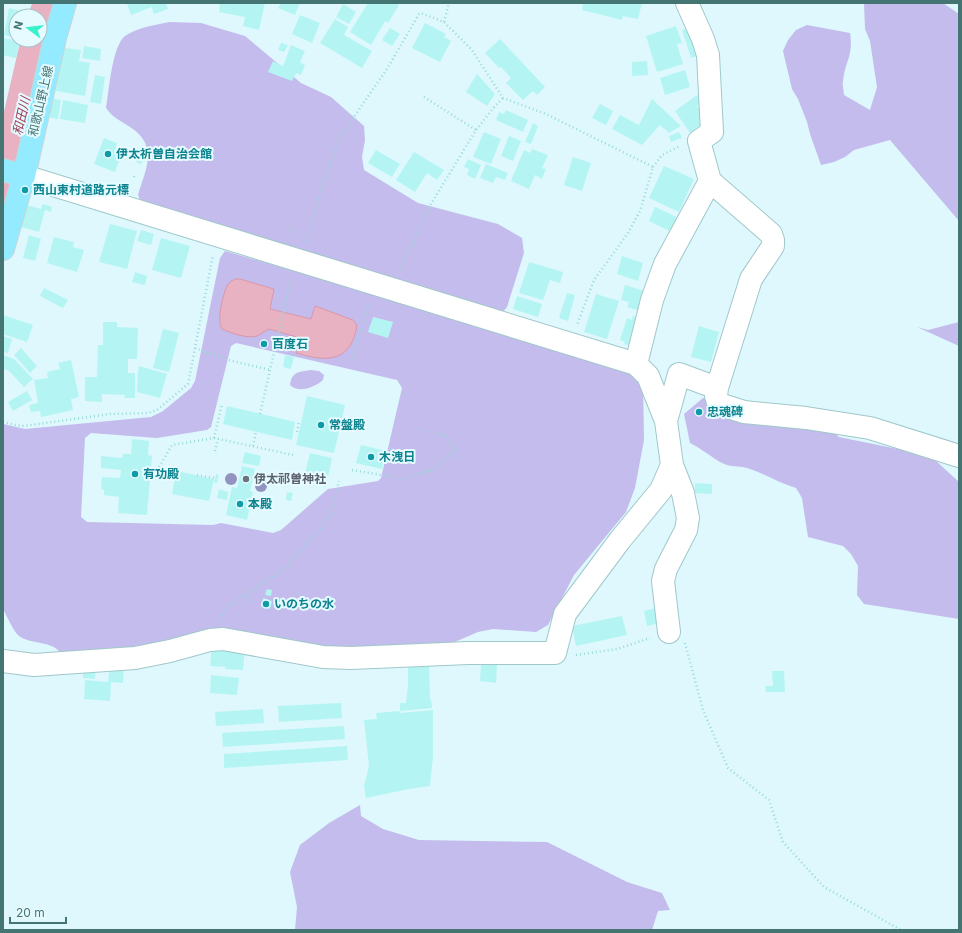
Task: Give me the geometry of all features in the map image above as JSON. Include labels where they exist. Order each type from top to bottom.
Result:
[{"type":"main road","name":"和歌山野上線","points":[[3,249],[14,173],[65,3]]},
{"type":"street","points":[[686,3],[703,39],[708,55],[712,132],[699,141],[710,181],[771,234],[773,240],[773,246],[751,279],[717,388],[716,396],[718,402],[722,405],[744,412],[806,418],[870,428],[959,456]]},
{"type":"street","points":[[14,173],[217,235],[296,268],[383,287],[636,364],[648,376],[666,421],[672,465],[683,494],[688,518],[686,530],[666,569],[663,581],[668,632]]},
{"type":"street","points":[[636,364],[652,300],[665,264],[710,181]]},
{"type":"street","points":[[666,421],[679,374],[717,388]]},
{"type":"street","points":[[3,661],[34,665],[135,658],[219,639],[323,657],[351,658],[468,653],[555,653],[565,614],[620,540],[662,490],[672,465]]},
{"type":"street","points":[[3,645],[25,652],[44,653],[51,664]]},
{"type":"path","points":[[444,22],[449,3]]},
{"type":"path","points":[[260,414],[296,268],[340,137],[386,69],[419,14],[421,13],[444,22],[472,50],[503,98],[546,114],[653,167]]},
{"type":"path","points":[[424,97],[476,130]]},
{"type":"path","points":[[352,360],[383,287],[476,130],[494,106],[503,98]]},
{"type":"path","points":[[570,344],[594,280],[628,233],[640,211],[653,167],[662,155],[690,140],[699,141]]},
{"type":"path","points":[[3,422],[24,426],[110,414],[148,413],[157,410],[188,384],[217,235]]},
{"type":"path","points":[[195,348],[232,361],[271,370]]},
{"type":"path","points":[[215,451],[222,404]]},
{"type":"path","points":[[297,432],[299,421]]},
{"type":"path","points":[[415,428],[444,434],[456,448],[460,460]]},
{"type":"path","points":[[253,446],[256,432]]},
{"type":"path","points":[[155,474],[172,445],[216,438],[292,455]]},
{"type":"path","points":[[352,470],[404,478],[434,469],[456,448]]},
{"type":"path","points":[[196,475],[214,478]]},
{"type":"path","points":[[219,639],[219,625],[222,614],[226,608],[284,568],[325,523],[331,513],[339,481]]},
{"type":"path","points":[[245,595],[253,603]]},
{"type":"path","points":[[555,653],[578,655],[617,649],[668,632],[681,635],[686,646],[703,710],[728,768],[769,800],[783,842],[824,887],[901,930]]},
{"type":"shaded area","points":[[864,3],[943,3],[959,14],[959,221],[890,140],[854,150],[845,157],[834,162],[821,165],[807,122],[798,99],[792,89],[783,51],[788,40],[796,30],[807,25],[850,33],[851,48],[844,75],[844,95],[870,110],[877,87],[870,41],[865,29]]},
{"type":"shaded area","points":[[170,22],[201,23],[245,36],[301,83],[331,97],[364,126],[365,140],[362,157],[364,170],[418,203],[498,224],[522,238],[524,253],[507,307],[502,313],[140,200],[138,195],[147,167],[147,150],[145,142],[139,134],[114,117],[106,108],[112,69],[117,49],[125,36],[141,28]]},
{"type":"shaded area","points":[[225,251],[507,332],[630,372],[643,381],[644,440],[635,488],[626,512],[574,575],[548,625],[536,632],[493,629],[478,632],[443,647],[349,649],[166,643],[120,652],[61,654],[53,647],[24,639],[17,634],[3,609],[3,424],[25,429],[151,417],[163,411],[191,388],[195,381],[220,258]],"holes":[[[236,343],[397,380],[402,388],[381,478],[378,481],[328,489],[281,530],[273,533],[221,523],[213,525],[87,522],[81,517],[85,438],[91,433],[157,438],[207,430],[211,427],[231,346]]]},
{"type":"shaded area","points":[[235,279],[240,279],[274,289],[270,309],[311,319],[315,306],[353,320],[356,323],[357,328],[351,344],[346,351],[331,358],[314,357],[296,353],[297,337],[269,329],[257,336],[249,337],[234,334],[222,329],[220,325],[220,314],[222,301],[227,286]]},
{"type":"shaded area","points":[[959,322],[959,346],[917,327],[928,330]]},
{"type":"shaded area","points":[[311,370],[319,371],[324,375],[323,380],[316,385],[302,389],[294,388],[290,385],[294,375]]},
{"type":"shaded area","points":[[703,398],[810,411],[839,437],[922,454],[935,460],[959,482],[959,619],[864,604],[857,595],[858,566],[851,554],[843,546],[808,537],[802,498],[796,488],[747,468],[726,465],[690,443],[684,414]]},
{"type":"shaded area","points":[[360,805],[361,816],[383,829],[419,840],[547,842],[627,882],[662,893],[670,910],[658,911],[652,930],[295,930],[297,907],[290,872],[300,845],[329,823]]},
{"type":"building","points":[[166,3],[168,9],[154,14],[152,7],[131,15],[127,4]]},
{"type":"building","points":[[220,3],[265,3],[259,30],[243,26],[245,17],[219,12]]},
{"type":"building","points":[[281,3],[300,3],[295,15],[278,8]]},
{"type":"building","points":[[368,3],[396,3],[399,5],[388,23],[385,21],[371,45],[350,32]]},
{"type":"building","points":[[583,3],[642,3],[638,19],[623,16],[622,20],[582,10]]},
{"type":"building","points":[[343,4],[356,12],[349,24],[336,17]]},
{"type":"building","points":[[8,13],[8,36],[4,35]]},
{"type":"building","points":[[300,15],[320,23],[312,43],[292,34]]},
{"type":"building","points":[[335,19],[348,27],[344,35],[372,51],[362,68],[320,43]]},
{"type":"building","points":[[425,23],[446,34],[444,37],[451,41],[440,62],[412,48]]},
{"type":"building","points":[[676,26],[682,43],[677,44],[683,64],[657,72],[646,36]]},
{"type":"building","points":[[693,26],[702,55],[691,58],[682,30]]},
{"type":"building","points":[[390,28],[400,34],[392,46],[382,40]]},
{"type":"building","points":[[3,38],[8,39],[8,48],[18,48],[16,58],[3,55]]},
{"type":"building","points":[[500,39],[545,87],[537,95],[533,91],[523,100],[506,83],[511,78],[485,53]]},
{"type":"building","points":[[281,43],[288,45],[284,52],[278,50]]},
{"type":"building","points":[[291,45],[305,51],[300,62],[305,65],[301,75],[296,73],[292,81],[268,72],[273,61],[283,66]]},
{"type":"building","points":[[84,46],[101,49],[100,61],[82,58]]},
{"type":"building","points":[[58,47],[81,50],[79,61],[90,63],[85,96],[56,91],[60,63]]},
{"type":"building","points":[[647,61],[648,75],[632,76],[632,62]]},
{"type":"building","points":[[685,70],[690,87],[665,95],[660,78]]},
{"type":"building","points":[[477,74],[495,94],[487,106],[466,92]]},
{"type":"building","points":[[95,75],[105,77],[101,104],[90,102]]},
{"type":"building","points":[[697,95],[702,103],[697,106],[707,120],[690,133],[675,111]]},
{"type":"building","points":[[49,98],[61,100],[58,119],[46,117]]},
{"type":"building","points":[[652,99],[681,126],[669,133],[660,125],[642,145],[612,129],[620,115],[639,125]]},
{"type":"building","points":[[63,100],[88,105],[85,123],[60,119]]},
{"type":"building","points":[[600,104],[613,111],[606,125],[592,118]]},
{"type":"building","points":[[506,110],[528,120],[523,132],[496,120],[499,112],[504,114]]},
{"type":"building","points":[[533,123],[538,126],[531,144],[525,142]]},
{"type":"building","points":[[484,132],[501,139],[491,164],[473,157]]},
{"type":"building","points":[[679,132],[682,138],[671,142],[669,136]]},
{"type":"building","points":[[509,136],[521,141],[513,161],[501,156]]},
{"type":"building","name":"伊太祈曽自治会館","points":[[104,138],[117,143],[114,152],[121,155],[115,172],[94,164]]},
{"type":"building","points":[[532,149],[548,155],[542,168],[546,169],[542,179],[535,175],[529,189],[511,181],[524,150],[530,153]]},
{"type":"building","points":[[376,150],[400,164],[392,177],[368,163]]},
{"type":"building","points":[[414,152],[444,170],[437,180],[427,173],[415,192],[396,180]]},
{"type":"building","points":[[138,157],[143,159],[141,164],[136,162]]},
{"type":"building","points":[[573,157],[591,163],[582,191],[564,185]]},
{"type":"building","points":[[468,159],[481,165],[475,179],[467,175],[469,169],[464,167]]},
{"type":"building","points":[[486,164],[508,173],[505,180],[496,177],[493,183],[480,178]]},
{"type":"building","points":[[664,166],[694,179],[679,212],[649,198]]},
{"type":"building","points":[[43,204],[52,207],[51,212],[45,210],[39,232],[21,227],[27,205],[41,209]]},
{"type":"building","points":[[655,207],[681,219],[674,233],[649,221]]},
{"type":"building","points":[[110,224],[137,231],[127,269],[99,262]]},
{"type":"building","points":[[141,230],[154,234],[151,245],[137,241]]},
{"type":"building","points":[[29,235],[41,239],[35,261],[23,258]]},
{"type":"building","points":[[54,237],[74,242],[73,247],[84,250],[77,272],[47,263]]},
{"type":"building","points":[[161,238],[190,246],[181,278],[152,270]]},
{"type":"building","points":[[622,256],[643,263],[638,281],[617,274]]},
{"type":"building","points":[[529,262],[563,272],[560,283],[550,280],[543,300],[519,293]]},
{"type":"building","points":[[135,272],[147,276],[145,285],[132,282]]},
{"type":"building","points":[[625,285],[648,292],[642,312],[627,307],[629,302],[621,300]]},
{"type":"building","points":[[44,288],[68,300],[63,308],[40,296]]},
{"type":"building","points":[[567,293],[575,295],[568,321],[559,318]]},
{"type":"building","points":[[596,294],[619,301],[607,339],[584,332]]},
{"type":"building","points":[[517,296],[542,304],[538,317],[513,309]]},
{"type":"building","points":[[3,315],[33,325],[27,342],[3,334]]},
{"type":"building","points":[[633,316],[642,319],[633,347],[624,344],[625,342],[620,340],[627,318],[632,320]]},
{"type":"building","points":[[373,317],[393,322],[388,338],[368,332]]},
{"type":"building","points":[[103,322],[117,322],[117,327],[138,328],[137,359],[128,359],[128,373],[135,373],[135,398],[124,398],[125,395],[102,394],[102,402],[85,401],[85,377],[97,377],[98,345],[103,345]]},
{"type":"building","points":[[699,326],[719,332],[711,362],[691,357]]},
{"type":"building","points":[[163,329],[179,333],[169,372],[153,368]]},
{"type":"building","points":[[3,336],[12,339],[8,353],[3,352]]},
{"type":"building","points":[[21,348],[37,366],[30,373],[14,355]]},
{"type":"building","points":[[3,355],[14,359],[33,379],[24,387],[9,371],[3,369]]},
{"type":"building","points":[[285,355],[294,357],[291,369],[283,367]]},
{"type":"building","points":[[71,360],[79,397],[71,399],[73,410],[41,417],[40,411],[31,412],[29,405],[38,403],[34,380],[48,378],[47,372],[60,369],[58,363]]},
{"type":"building","points":[[139,366],[167,374],[160,398],[137,392]]},
{"type":"building","points":[[27,391],[32,400],[13,411],[8,402]]},
{"type":"building","name":"常盤殿","points":[[307,396],[345,405],[334,453],[296,445]]},
{"type":"building","points":[[227,406],[295,422],[292,440],[223,424]]},
{"type":"building","name":"有功殿","points":[[132,439],[149,441],[148,455],[152,456],[147,515],[118,513],[119,497],[104,495],[104,490],[101,489],[102,477],[120,478],[121,470],[101,468],[101,456],[122,458],[123,454],[131,454]]},
{"type":"building","name":"木洩日","points":[[361,445],[386,451],[382,469],[356,463]]},
{"type":"building","points":[[245,452],[261,456],[259,466],[242,463]]},
{"type":"building","points":[[310,453],[332,458],[326,487],[303,481]]},
{"type":"building","name":"本殿","points":[[242,466],[255,469],[250,491],[253,492],[247,520],[226,515],[232,487],[237,488]]},
{"type":"building","points":[[176,471],[214,479],[209,501],[172,494]]},
{"type":"building","points":[[216,474],[219,475],[217,483],[214,483]]},
{"type":"building","points":[[695,483],[712,484],[712,494],[695,493]]},
{"type":"building","points":[[219,489],[228,492],[227,500],[217,498]]},
{"type":"building","points":[[287,492],[293,493],[291,501],[286,500]]},
{"type":"building","points":[[259,498],[269,500],[267,509],[257,506]]},
{"type":"building","points":[[267,589],[272,590],[271,596],[265,595]]},
{"type":"building","name":"いのちの水","points":[[263,598],[272,601],[270,609],[261,607]]},
{"type":"building","points":[[664,606],[668,621],[647,626],[644,611]]},
{"type":"building","points":[[622,616],[627,635],[576,646],[572,626]]},
{"type":"building","points":[[212,644],[245,647],[243,670],[210,666]]},
{"type":"building","points":[[429,660],[430,700],[431,699],[432,708],[400,711],[400,703],[406,703],[408,661]]},
{"type":"building","points":[[481,664],[497,664],[496,683],[480,681]]},
{"type":"building","points":[[110,665],[124,667],[123,683],[111,682],[110,701],[84,699],[85,680],[108,682]]},
{"type":"building","points":[[83,667],[96,667],[95,679],[83,678]]},
{"type":"building","points":[[772,671],[784,671],[785,692],[766,692],[765,686],[773,686]]},
{"type":"building","points":[[211,675],[239,678],[237,695],[210,693]]},
{"type":"building","points":[[341,703],[342,718],[279,722],[278,706]]},
{"type":"building","points":[[263,709],[264,723],[216,726],[215,712]]},
{"type":"building","points":[[433,710],[433,756],[430,786],[366,798],[364,786],[369,766],[364,720],[377,719],[376,713],[399,711],[400,713]]},
{"type":"building","points":[[344,726],[345,739],[223,747],[222,733]]},
{"type":"building","points":[[347,746],[348,760],[224,768],[224,754]]},
{"type":"waterway","name":"和田川","points":[[48,9],[50,3]]},
{"type":"waterway","name":"和田川","points":[[3,191],[36,48]]},
{"type":"place","name":"伊太祈曽自治会館","points":[[108,154]]},
{"type":"place","name":"西山東村道路元標","points":[[25,190]]},
{"type":"place","name":"百度石","points":[[264,344]]},
{"type":"place","name":"忠魂碑","points":[[699,412]]},
{"type":"place","name":"常盤殿","points":[[321,425]]},
{"type":"place","name":"木洩日","points":[[371,457]]},
{"type":"place","name":"有功殿","points":[[135,474]]},
{"type":"place","name":"伊太祁曽神社","points":[[246,479]]},
{"type":"place","name":"本殿","points":[[240,504]]},
{"type":"place","name":"いのちの水","points":[[266,604]]}]
